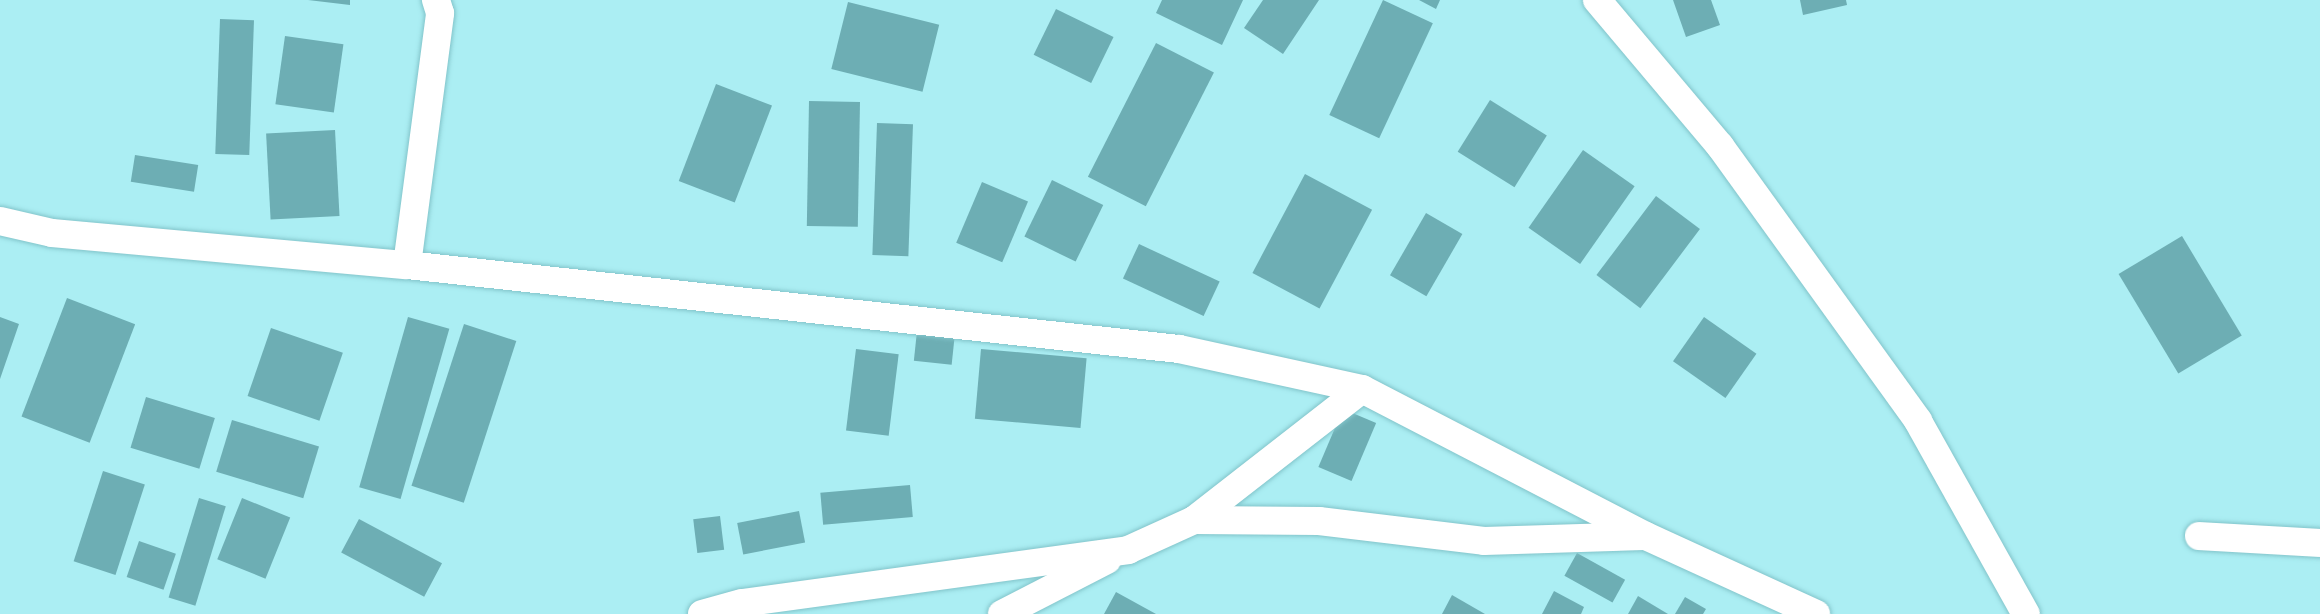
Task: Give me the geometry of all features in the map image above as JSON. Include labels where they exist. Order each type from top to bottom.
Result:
[{"type":"street","points":[[406,265],[440,14],[436,0]]},
{"type":"street","points":[[1597,0],[1720,146],[1918,421],[2026,614]]},
{"type":"street","points":[[0,221],[52,234],[406,265],[1179,349],[1362,389],[1646,536],[1816,614]]},
{"type":"street","points":[[992,569],[1000,614],[1194,520],[1362,389]]},
{"type":"street","points":[[1194,520],[1319,521],[1484,541],[1646,536]]},
{"type":"street","points":[[2199,536],[2320,543]]},
{"type":"street","points":[[702,614],[742,603],[1128,550]]},
{"type":"building","points":[[308,0],[350,0],[350,5]]},
{"type":"building","points":[[1162,0],[1243,0],[1222,45],[1156,13]]},
{"type":"building","points":[[1263,0],[1319,0],[1283,54],[1244,28]]},
{"type":"building","points":[[1383,0],[1433,23],[1379,138],[1329,115]]},
{"type":"building","points":[[1419,0],[1440,0],[1436,9]]},
{"type":"building","points":[[1673,0],[1711,0],[1720,25],[1686,37]]},
{"type":"building","points":[[1800,0],[1846,0],[1847,5],[1803,15]]},
{"type":"building","points":[[848,2],[939,25],[923,92],[831,69]]},
{"type":"building","points":[[1056,9],[1114,37],[1091,83],[1034,55]]},
{"type":"building","points":[[220,19],[254,20],[249,155],[215,154]]},
{"type":"building","points":[[285,36],[343,44],[334,113],[275,104]]},
{"type":"building","points":[[1156,43],[1214,73],[1146,206],[1088,177]]},
{"type":"building","points":[[716,84],[772,106],[735,203],[679,181]]},
{"type":"building","points":[[1490,100],[1547,136],[1514,187],[1458,152]]},
{"type":"building","points":[[809,101],[860,102],[858,227],[807,226]]},
{"type":"building","points":[[877,123],[913,124],[908,256],[872,255]]},
{"type":"building","points":[[335,130],[340,216],[271,219],[266,134]]},
{"type":"building","points":[[1583,150],[1635,186],[1580,264],[1529,228]]},
{"type":"building","points":[[135,155],[198,165],[194,192],[131,182]]},
{"type":"building","points":[[1305,174],[1372,210],[1320,309],[1252,273]]},
{"type":"building","points":[[1052,180],[1103,205],[1076,262],[1024,237]]},
{"type":"building","points":[[982,182],[1028,202],[1002,262],[956,243]]},
{"type":"building","points":[[1656,196],[1700,229],[1640,308],[1596,275]]},
{"type":"building","points":[[1426,213],[1462,234],[1426,296],[1390,275]]},
{"type":"building","points":[[2182,236],[2242,335],[2178,374],[2119,274]]},
{"type":"building","points":[[1139,244],[1220,282],[1204,316],[1123,278]]},
{"type":"building","points":[[67,298],[135,324],[90,443],[21,417]]},
{"type":"building","points":[[0,317],[19,324],[0,379]]},
{"type":"building","points":[[408,317],[449,329],[401,499],[359,487]]},
{"type":"building","points":[[1704,317],[1756,354],[1725,398],[1673,361]]},
{"type":"building","points":[[464,324],[516,341],[464,503],[411,486]]},
{"type":"building","points":[[271,328],[343,353],[319,421],[248,396]]},
{"type":"building","points":[[917,331],[955,335],[952,365],[914,361]]},
{"type":"building","points":[[856,349],[899,354],[889,436],[846,430]]},
{"type":"building","points":[[981,349],[1087,358],[1080,428],[975,419]]},
{"type":"building","points":[[146,397],[215,418],[199,469],[131,448]]},
{"type":"building","points":[[1343,409],[1376,423],[1352,481],[1318,467]]},
{"type":"building","points":[[232,420],[319,447],[303,498],[216,472]]},
{"type":"building","points":[[103,471],[145,485],[115,575],[74,561]]},
{"type":"building","points":[[910,485],[913,517],[823,525],[820,493]]},
{"type":"building","points":[[199,498],[226,506],[195,606],[169,597]]},
{"type":"building","points":[[242,498],[290,517],[265,579],[217,559]]},
{"type":"building","points":[[799,511],[805,542],[743,554],[737,523]]},
{"type":"building","points":[[720,516],[724,550],[697,553],[693,519]]},
{"type":"building","points":[[359,519],[442,563],[424,597],[341,553]]},
{"type":"building","points":[[139,541],[176,554],[164,590],[127,577]]},
{"type":"building","points":[[1577,553],[1625,580],[1612,602],[1564,576]]},
{"type":"building","points":[[1554,591],[1584,607],[1581,614],[1542,614]]},
{"type":"building","points":[[1116,592],[1156,614],[1104,614]]},
{"type":"building","points":[[1452,595],[1485,614],[1442,614]]},
{"type":"building","points":[[1638,596],[1668,614],[1628,614]]},
{"type":"building","points":[[1685,597],[1706,609],[1703,614],[1675,614]]}]
